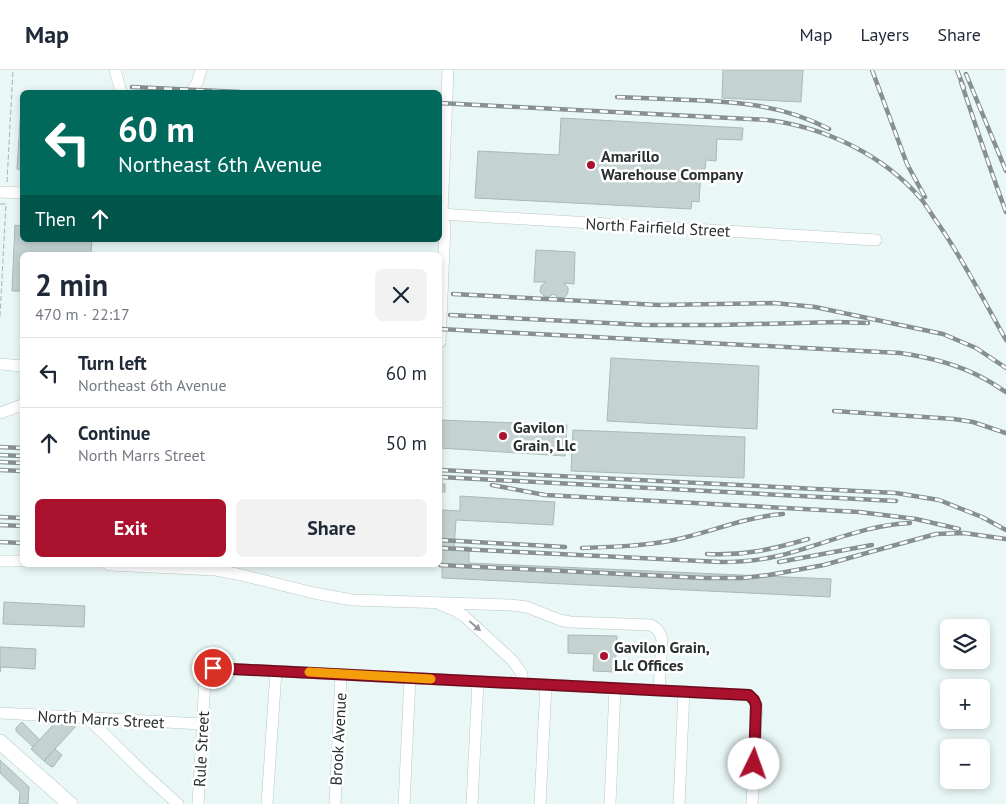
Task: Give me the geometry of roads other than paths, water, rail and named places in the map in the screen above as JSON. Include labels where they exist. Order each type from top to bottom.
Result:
[{"type":"main road","points":[[0,742],[70,804]]},
{"type":"street","points":[[115,70],[120,90]]},
{"type":"street","points":[[192,90],[202,70]]},
{"type":"street","points":[[442,193],[448,70]]},
{"type":"street","points":[[0,192],[20,193]]},
{"type":"street","name":"North Fairfield Street","points":[[442,214],[876,240]]},
{"type":"street","points":[[442,217],[445,226],[442,296]]},
{"type":"street","points":[[0,364],[20,366]]},
{"type":"street","points":[[0,413],[20,406]]},
{"type":"street","points":[[0,560],[20,562]]},
{"type":"street","points":[[152,567],[216,570],[352,600],[511,605],[527,607],[570,622],[651,625],[657,628],[662,640],[659,690]]},
{"type":"street","points":[[433,602],[464,616],[499,648],[520,669],[522,684]]},
{"type":"street","name":"Rule Street","points":[[198,804],[206,674],[213,668],[276,670]]},
{"type":"street","points":[[267,804],[276,670],[749,695],[756,705],[752,804]]},
{"type":"street","name":"Brook Avenue","points":[[335,804],[341,674]]},
{"type":"street","points":[[404,804],[410,678]]},
{"type":"street","points":[[472,804],[478,681]]},
{"type":"street","points":[[540,804],[546,685]]},
{"type":"street","points":[[610,804],[615,688]]},
{"type":"street","points":[[679,804],[684,691]]},
{"type":"street","name":"North Marrs Street","points":[[0,713],[202,724]]},
{"type":"street","points":[[95,719],[99,729],[178,804]]},
{"type":"railway","points":[[872,70],[907,164],[925,197]]},
{"type":"railway","points":[[957,70],[964,88]]},
{"type":"railway","points":[[966,74],[1006,171]]},
{"type":"railway","points":[[961,82],[1006,212]]},
{"type":"railway","points":[[132,87],[197,90]]},
{"type":"railway","points":[[617,97],[708,101],[761,106],[795,115],[829,129]]},
{"type":"railway","points":[[442,103],[767,120],[810,129],[832,137],[872,157],[907,184],[922,200],[974,281],[1006,340]]},
{"type":"railway","points":[[453,294],[659,305],[774,303],[815,307],[943,334],[976,348],[1006,368]]},
{"type":"railway","points":[[450,315],[646,325],[868,323]]},
{"type":"railway","points":[[442,329],[900,353],[953,365],[973,373],[1006,392]]},
{"type":"railway","points":[[834,411],[954,419],[973,422],[1006,433]]},
{"type":"railway","points":[[0,447],[20,448]]},
{"type":"railway","points":[[0,455],[20,456]]},
{"type":"railway","points":[[0,462],[20,463]]},
{"type":"railway","points":[[0,470],[20,471]]},
{"type":"railway","points":[[442,470],[896,493],[939,500],[982,517],[1006,530]]},
{"type":"railway","points":[[442,477],[896,501]]},
{"type":"railway","points":[[492,485],[545,495],[859,512],[916,519],[959,529]]},
{"type":"railway","points":[[582,548],[663,542],[755,518],[783,514]]},
{"type":"railway","points":[[0,517],[20,518]]},
{"type":"railway","points":[[442,548],[736,562],[774,557],[861,531],[893,524],[910,523]]},
{"type":"railway","points":[[0,525],[20,526]]},
{"type":"railway","points":[[442,565],[705,578],[743,578],[824,565],[936,534],[964,533],[1006,539]]},
{"type":"railway","points":[[707,554],[734,554],[759,551],[808,539]]},
{"type":"railway","points":[[442,540],[565,547]]},
{"type":"railway","points":[[0,542],[20,543]]},
{"type":"railway","points":[[779,562],[872,545]]},
{"type":"place","name":"Amarillo Warehouse Company","points":[[591,165]]},
{"type":"place","name":"Gavilon Grain, Llc","points":[[503,436]]},
{"type":"place","name":"Gavilon Grain, Llc Offices","points":[[604,656]]}]
